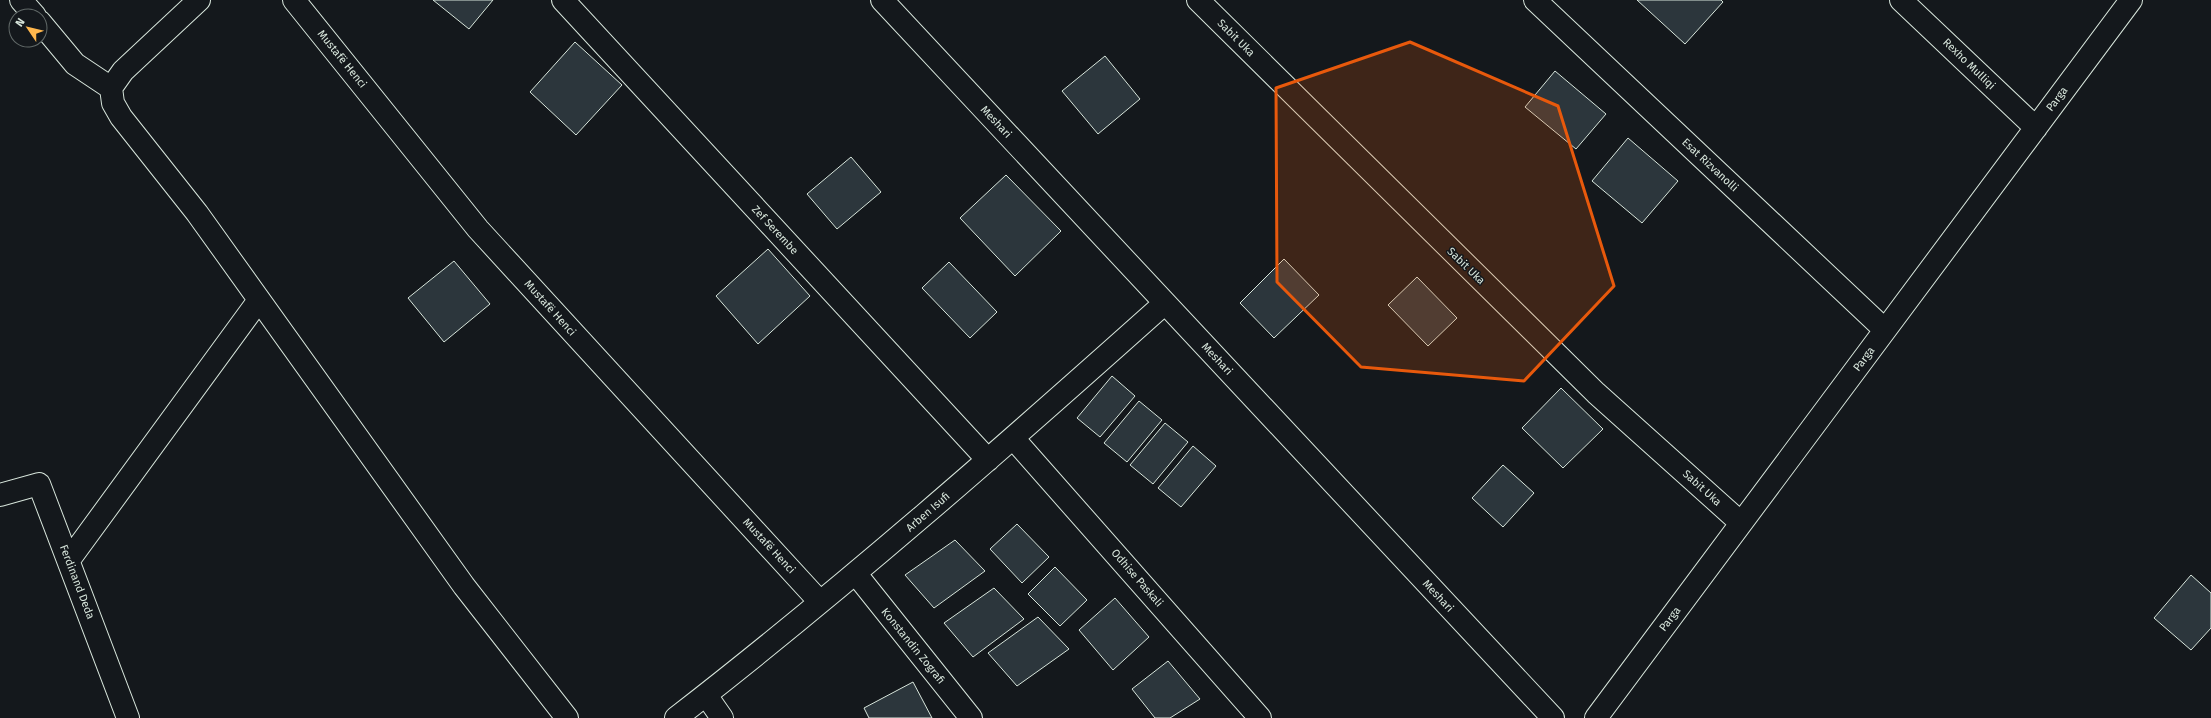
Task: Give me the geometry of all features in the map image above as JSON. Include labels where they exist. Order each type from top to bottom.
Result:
[{"type":"street","points":[[21,0],[28,8]]},
{"type":"street","points":[[199,0],[123,71],[111,88],[113,103],[121,117],[197,213],[464,586],[567,718]]},
{"type":"street","name":"Mustafë Henci","points":[[294,0],[478,229],[820,602]]},
{"type":"street","name":"Zef Serembe","points":[[563,0],[988,460]]},
{"type":"street","name":"Meshari","points":[[882,0],[1553,718]]},
{"type":"street","name":"Sabit Uka","points":[[1198,0],[1596,393],[1741,523]]},
{"type":"street","name":"Esat Rizvanolli","points":[[1535,0],[1886,330]]},
{"type":"street","name":"Rexho Mulliqi","points":[[1901,0],[2036,128]]},
{"type":"street","name":"Parga","points":[[1596,718],[2131,0]]},
{"type":"street","points":[[48,32],[75,64],[111,88]]},
{"type":"street","points":[[68,560],[259,300]]},
{"type":"street","name":"Arben Isufi","points":[[676,718],[856,574],[988,460],[1165,303]]},
{"type":"street","name":"Odhise Paskali","points":[[1013,438],[1260,718]]},
{"type":"street","name":"Ferdinand Deda","points":[[0,495],[39,484],[128,718]]},
{"type":"street","name":"Konstandin Zografi","points":[[856,574],[971,718]]},
{"type":"street","points":[[706,695],[722,718]]},
{"type":"highlighted area","points":[[1410,42],[1558,106],[1614,286],[1524,381],[1361,367],[1277,282],[1276,88]]},
{"type":"building","points":[[433,0],[493,0],[469,29]]},
{"type":"building","points":[[1637,0],[1721,0],[1723,2],[1685,44]]},
{"type":"building","points":[[575,42],[622,85],[576,135],[530,92]]},
{"type":"building","points":[[1105,56],[1140,99],[1098,134],[1062,91]]},
{"type":"building","points":[[1555,71],[1606,114],[1576,149],[1525,107]]},
{"type":"building","points":[[1628,138],[1678,181],[1642,223],[1592,181]]},
{"type":"building","points":[[851,157],[881,192],[837,229],[807,194]]},
{"type":"building","points":[[1006,175],[1061,231],[1015,276],[960,218]]},
{"type":"building","points":[[768,249],[810,296],[758,344],[716,296]]},
{"type":"building","points":[[1284,259],[1319,295],[1274,338],[1240,303]]},
{"type":"building","points":[[454,261],[490,304],[444,342],[408,298]]},
{"type":"building","points":[[949,262],[997,312],[970,338],[922,288]]},
{"type":"building","points":[[1417,277],[1457,318],[1428,346],[1388,305]]},
{"type":"building","points":[[1112,376],[1135,396],[1100,437],[1077,418]]},
{"type":"building","points":[[1561,388],[1603,429],[1563,468],[1522,428]]},
{"type":"building","points":[[1139,401],[1162,420],[1127,462],[1104,443]]},
{"type":"building","points":[[1165,423],[1188,442],[1153,484],[1130,465]]},
{"type":"building","points":[[1193,446],[1216,466],[1181,507],[1158,488]]},
{"type":"building","points":[[1503,465],[1534,493],[1503,527],[1472,498]]},
{"type":"building","points":[[1017,524],[1049,557],[1022,583],[990,549]]},
{"type":"building","points":[[955,540],[985,571],[934,608],[905,575]]},
{"type":"building","points":[[1055,567],[1087,600],[1060,626],[1028,594]]},
{"type":"building","points":[[2191,575],[2211,593],[2211,628],[2191,650],[2154,618]]},
{"type":"building","points":[[994,588],[1024,619],[973,657],[944,623]]},
{"type":"building","points":[[1115,598],[1149,637],[1113,670],[1079,630]]},
{"type":"building","points":[[1038,617],[1069,649],[1017,686],[988,653]]},
{"type":"building","points":[[1168,661],[1200,699],[1170,718],[1155,718],[1132,689]]},
{"type":"building","points":[[913,682],[932,718],[869,718],[864,708]]}]
